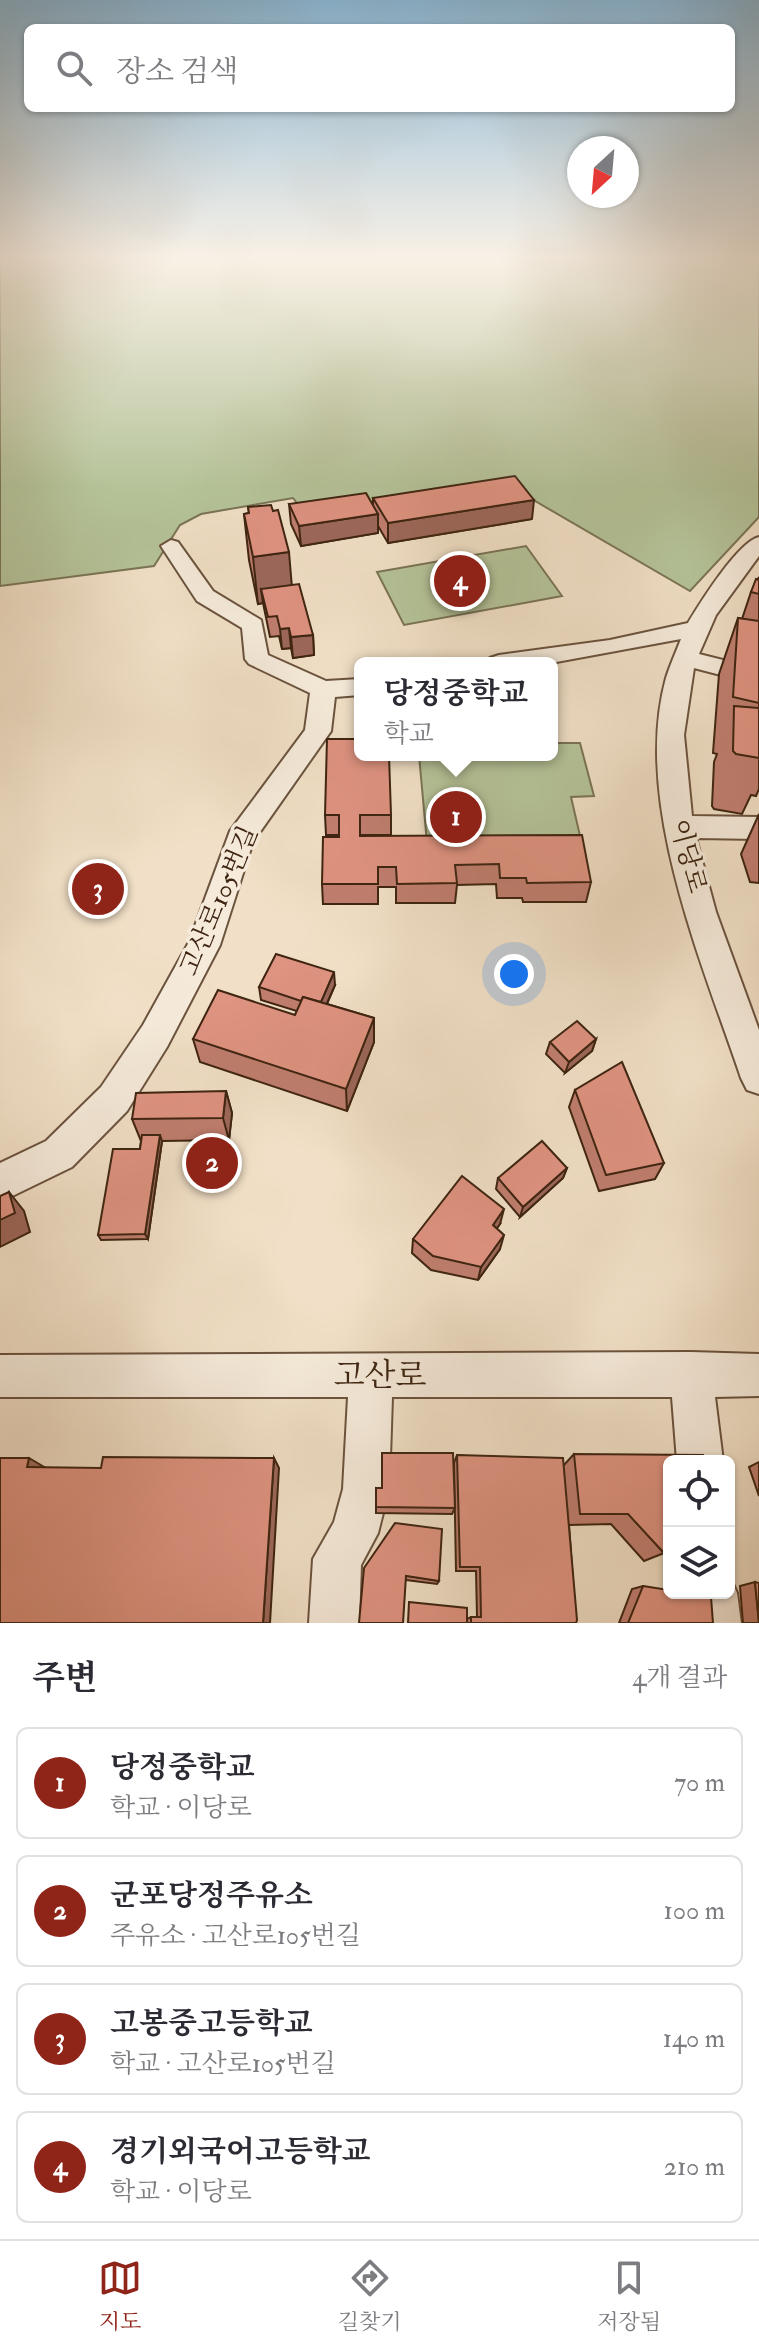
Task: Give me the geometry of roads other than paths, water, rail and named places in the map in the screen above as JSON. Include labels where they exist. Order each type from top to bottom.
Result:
[{"type":"street","name":"이당로","points":[[759,543],[697,628],[672,703],[670,758],[678,827],[696,893],[759,1078]]},
{"type":"street","points":[[171,546],[205,596],[253,625],[257,659],[323,689],[354,687]]},
{"type":"street","points":[[541,657],[610,647],[697,628]]},
{"type":"street","points":[[686,658],[759,677]]},
{"type":"street","name":"고산로105번길","points":[[0,1183],[59,1154],[122,1087],[155,1036],[204,945],[240,839],[318,731],[323,689]]},
{"type":"street","points":[[678,827],[759,828]]},
{"type":"street","points":[[691,1373],[699,1455]]},
{"type":"street","name":"고산로","points":[[0,1376],[759,1375]]},
{"type":"street","points":[[334,1623],[337,1559],[354,1533],[366,1489],[371,1376]]},
{"type":"street","points":[[714,1599],[716,1623]]},
{"type":"place","name":"경기외국어고등학교","points":[[460,581]]},
{"type":"place","name":"당정중학교","points":[[456,817]]},
{"type":"place","name":"고봉중고등학교","points":[[98,889]]},
{"type":"place","name":"군포당정주유소","points":[[212,1163]]}]
